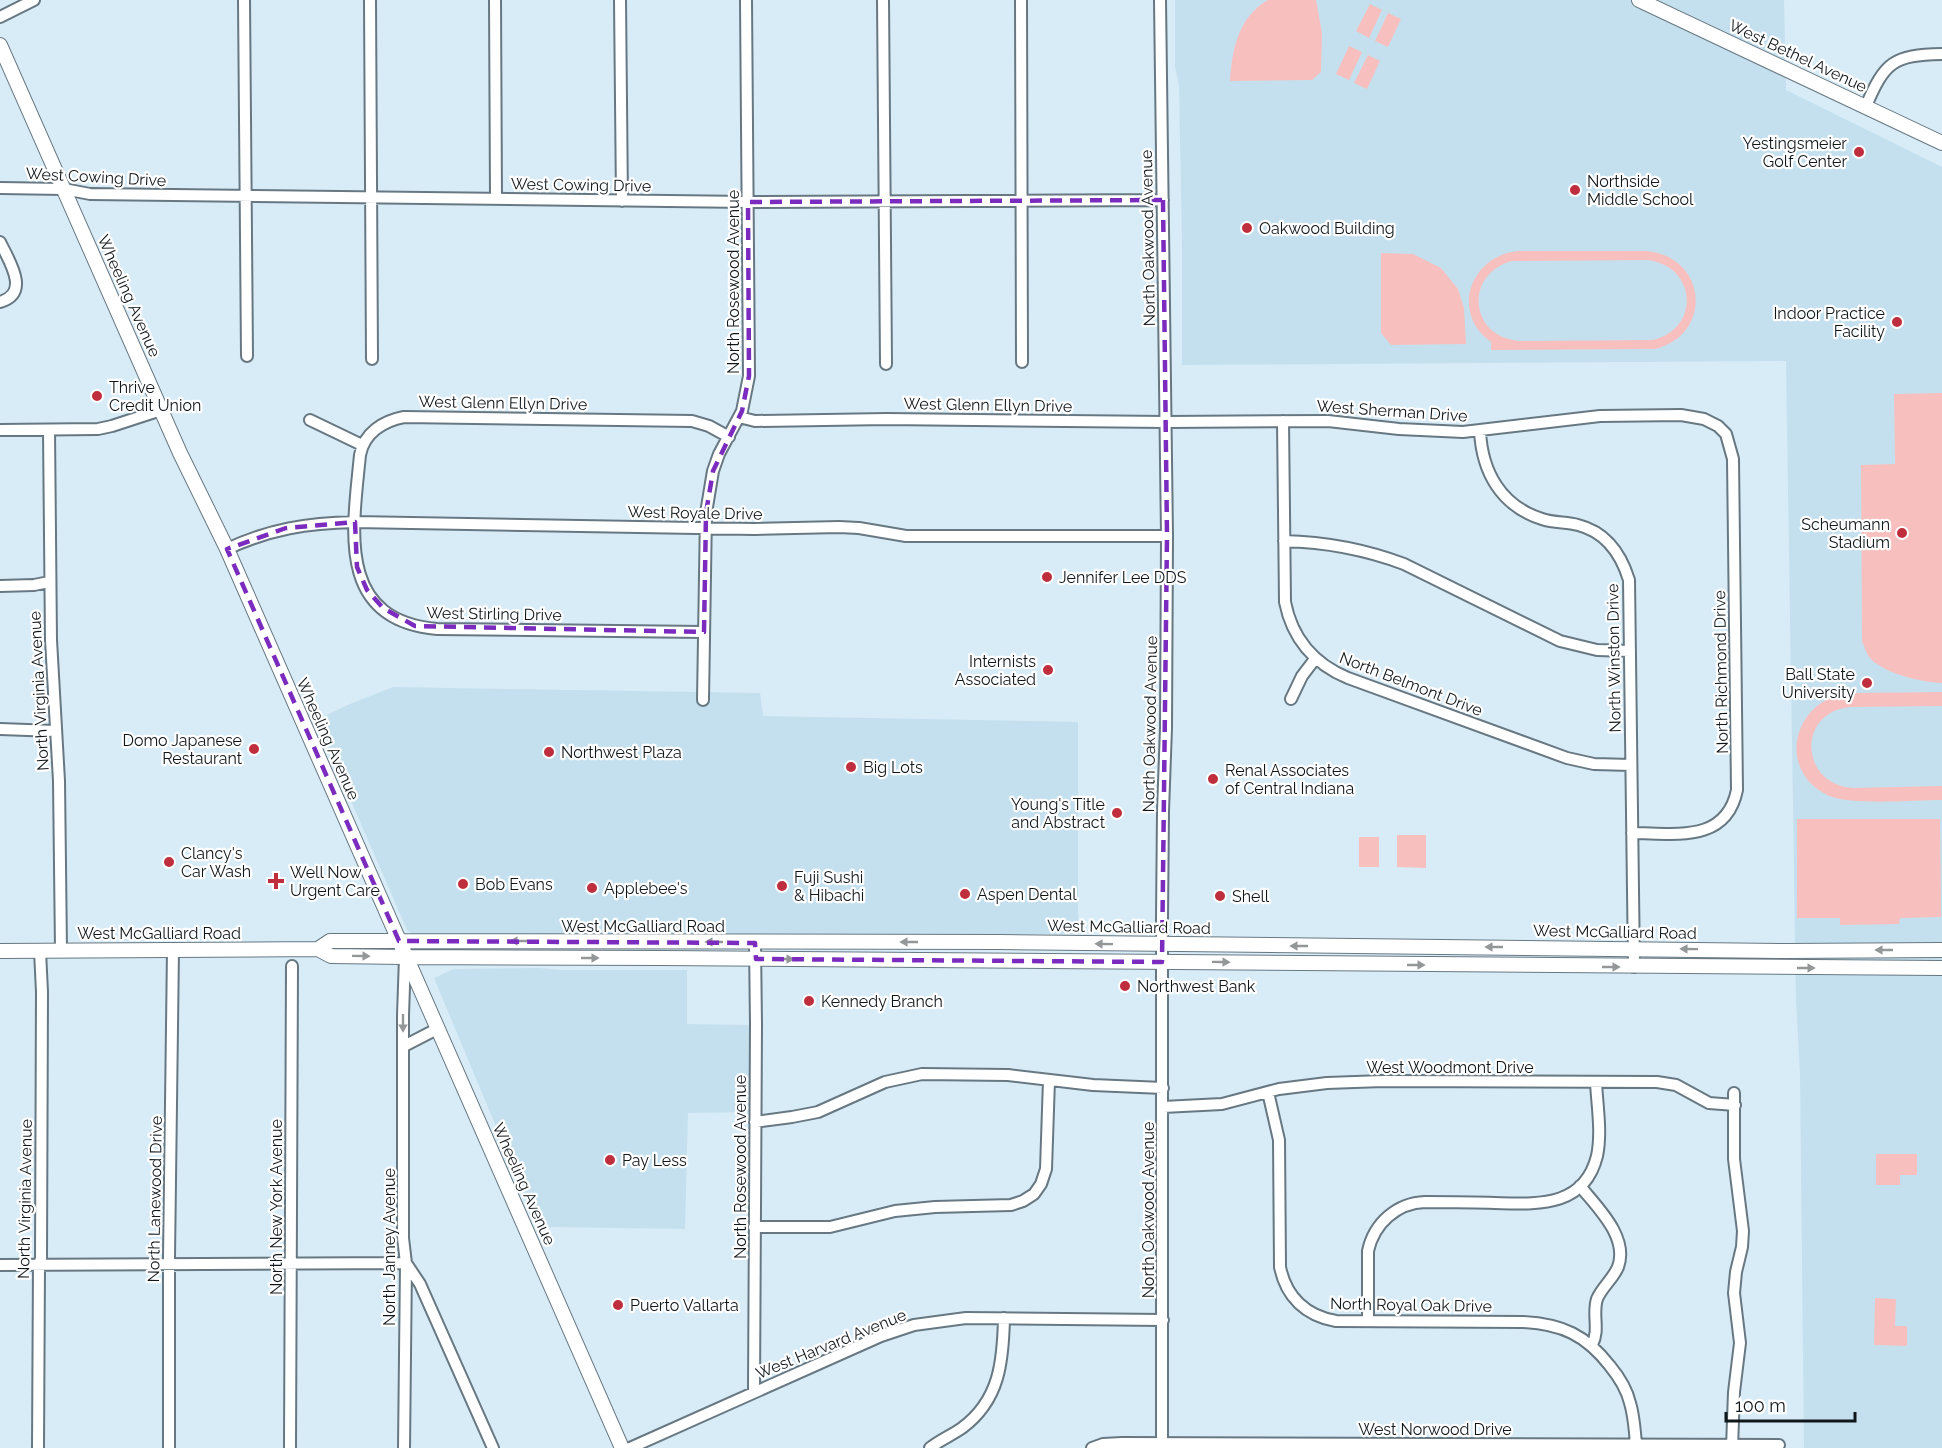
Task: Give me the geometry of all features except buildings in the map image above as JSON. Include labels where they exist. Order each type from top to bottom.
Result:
[{"type":"main road","name":"West Bethel Avenue","points":[[1639,0],[1942,143]]},
{"type":"main road","name":"Wheeling Avenue","points":[[0,45],[161,410],[227,549],[622,1448]]},
{"type":"main road","name":"West McGalliard Road","points":[[318,949],[330,941],[399,941],[1010,942],[1787,951],[1942,950]]},
{"type":"main road","name":"West McGalliard Road","points":[[0,951],[318,949],[331,956],[405,957],[1942,968]]},
{"type":"street","points":[[0,17],[34,0]]},
{"type":"street","points":[[244,0],[247,356]]},
{"type":"street","points":[[370,0],[372,358]]},
{"type":"street","points":[[495,0],[496,199]]},
{"type":"street","points":[[621,0],[622,201]]},
{"type":"street","name":"North Rosewood Avenue","points":[[703,700],[708,497],[719,454],[739,417],[749,376],[746,0]]},
{"type":"street","points":[[884,0],[886,364]]},
{"type":"street","points":[[1021,0],[1022,362]]},
{"type":"street","name":"North Oakwood Avenue","points":[[1160,0],[1167,536],[1162,945],[1162,1445]]},
{"type":"street","points":[[1866,106],[1878,79],[1892,64],[1913,55],[1942,54]]},
{"type":"street","name":"West Cowing Drive","points":[[0,188],[64,189],[90,194],[622,201],[1163,200]]},
{"type":"street","points":[[0,242],[17,281],[15,292],[0,302]]},
{"type":"street","points":[[0,430],[86,429],[112,426],[161,410]]},
{"type":"street","name":"West Sherman Drive","points":[[1166,422],[1328,421],[1435,432],[1480,431],[1631,415],[1690,415],[1704,419],[1720,429]]},
{"type":"street","name":"West Glenn Ellyn Drive","points":[[362,445],[373,431],[383,424],[396,419],[413,417],[692,421],[709,426],[729,437]]},
{"type":"street","name":"West Glenn Ellyn Drive","points":[[739,417],[755,421],[887,419],[1166,422]]},
{"type":"street","points":[[310,420],[362,445],[354,522]]},
{"type":"street","name":"North Belmont Drive","points":[[1283,421],[1284,593],[1287,612],[1299,640],[1315,659],[1348,678],[1554,754],[1594,764],[1631,765]]},
{"type":"street","name":"North Richmond Drive","points":[[1632,833],[1703,831],[1725,817],[1736,797],[1733,459],[1728,440],[1720,429]]},
{"type":"street","name":"North Virginia Avenue","points":[[49,430],[50,582],[59,790],[61,950]]},
{"type":"street","name":"North Winston Drive","points":[[1480,431],[1481,452],[1487,470],[1497,487],[1511,502],[1540,519],[1580,525],[1605,538],[1617,552],[1629,580],[1634,967]]},
{"type":"street","name":"West Royale Drive","points":[[227,549],[258,536],[286,528],[354,522],[706,528],[859,528],[906,536],[1167,536]]},
{"type":"street","name":"West Stirling Drive","points":[[354,522],[357,567],[367,590],[383,609],[415,626],[437,629],[704,632]]},
{"type":"street","points":[[1284,541],[1346,546],[1377,554],[1404,564],[1560,641],[1597,650],[1630,651]]},
{"type":"street","points":[[0,586],[50,582]]},
{"type":"street","points":[[1291,699],[1302,676],[1315,659]]},
{"type":"street","points":[[0,729],[55,731]]},
{"type":"street","name":"North Rosewood Avenue","points":[[754,1391],[755,943]]},
{"type":"street","name":"North Lanewood Drive","points":[[169,1448],[173,950]]},
{"type":"street","name":"North Virginia Avenue","points":[[38,1448],[42,1040],[40,951]]},
{"type":"street","name":"North Janney Avenue","points":[[404,1448],[405,957]]},
{"type":"street","name":"North New York Avenue","points":[[291,1448],[292,966]]},
{"type":"street","points":[[404,1046],[437,1029]]},
{"type":"street","points":[[754,1122],[792,1118],[818,1112],[885,1082],[922,1074],[1008,1075],[1104,1086],[1163,1089]]},
{"type":"street","points":[[754,1227],[830,1227],[895,1211],[935,1207],[1011,1205],[1023,1201],[1034,1194],[1041,1184],[1046,1169],[1049,1080]]},
{"type":"street","name":"West Woodmont Drive","points":[[1163,1107],[1222,1104],[1268,1092],[1327,1083],[1383,1081],[1670,1084],[1709,1103],[1735,1105]]},
{"type":"street","points":[[1368,1321],[1368,1251],[1381,1224],[1393,1212],[1416,1202],[1541,1204],[1566,1196],[1580,1186],[1595,1161],[1599,1144],[1596,1082]]},
{"type":"street","name":"North Royal Oak Drive","points":[[1268,1092],[1279,1140],[1282,1276],[1285,1286],[1296,1302],[1323,1318],[1336,1321],[1537,1323],[1577,1335],[1598,1350],[1616,1374],[1628,1397],[1636,1444]]},
{"type":"street","points":[[1732,1446],[1734,1392],[1740,1343],[1734,1293],[1743,1231],[1734,1159],[1734,1093]]},
{"type":"street","points":[[1580,1186],[1614,1232],[1619,1245],[1617,1268],[1596,1302],[1596,1335],[1592,1345]]},
{"type":"street","points":[[0,1265],[406,1263],[420,1284],[493,1448]]},
{"type":"street","name":"West Harvard Avenue","points":[[630,1448],[754,1391],[899,1329],[966,1318],[1163,1320]]},
{"type":"street","points":[[930,1448],[971,1420],[992,1393],[1002,1363],[1004,1318]]},
{"type":"street","name":"West Norwood Drive","points":[[1092,1448],[1113,1443],[1162,1445],[1779,1445]]},
{"type":"highlighted area","points":[[1163,200],[1167,536],[1162,962],[756,959],[755,943],[399,941],[227,549],[286,528],[355,522],[357,567],[367,590],[383,608],[415,626],[704,632],[706,513],[713,471],[742,411],[749,376],[748,202]]},
{"type":"shaded area","name":"Ball State University","points":[[1175,0],[1784,0],[1786,90],[1942,167],[1942,1448],[1804,1448],[1800,1074],[1796,1001],[1786,361],[1182,365],[1179,85],[1175,67]]},
{"type":"shaded area","points":[[1268,0],[1316,0],[1322,33],[1321,72],[1312,80],[1230,81],[1238,35],[1250,15]]},
{"type":"shaded area","points":[[1370,4],[1382,10],[1369,38],[1356,31]]},
{"type":"shaded area","points":[[1388,13],[1401,19],[1388,47],[1375,41]]},
{"type":"shaded area","points":[[1349,46],[1362,52],[1349,80],[1336,74]]},
{"type":"shaded area","points":[[1368,55],[1380,61],[1367,89],[1354,83]]},
{"type":"shaded area","points":[[1518,251],[1646,251],[1666,256],[1681,266],[1691,280],[1696,296],[1694,313],[1687,328],[1674,341],[1655,349],[1491,350],[1491,342],[1478,330],[1471,316],[1469,302],[1471,288],[1478,274],[1488,263],[1501,255]],"holes":[[[1646,260],[1663,264],[1675,272],[1683,284],[1687,297],[1686,310],[1680,323],[1669,333],[1653,340],[1519,341],[1502,337],[1490,329],[1482,317],[1479,304],[1480,291],[1486,278],[1496,268],[1512,261]]]},
{"type":"shaded area","points":[[1381,253],[1413,254],[1441,268],[1458,289],[1464,308],[1466,344],[1391,345],[1381,333]]},
{"type":"shaded area","name":"Scheumann Stadium","points":[[1942,393],[1942,683],[1907,677],[1889,671],[1874,662],[1866,652],[1862,641],[1861,465],[1895,464],[1894,394]]},
{"type":"shaded area","points":[[393,687],[760,693],[763,716],[1078,722],[1079,934],[424,937],[412,934],[407,930],[316,720]]},
{"type":"shaded area","points":[[1942,692],[1942,706],[1850,707],[1833,712],[1821,721],[1813,734],[1811,748],[1814,762],[1822,774],[1835,784],[1853,788],[1942,786],[1942,800],[1866,801],[1837,798],[1827,795],[1811,783],[1801,769],[1797,753],[1798,736],[1804,721],[1815,707],[1831,698],[1850,693]]},
{"type":"shaded area","points":[[1797,819],[1940,819],[1941,917],[1900,918],[1899,924],[1840,925],[1840,918],[1797,918]]},
{"type":"shaded area","points":[[1397,835],[1426,835],[1426,868],[1397,867]]},
{"type":"shaded area","points":[[1359,837],[1379,837],[1379,867],[1359,867]]},
{"type":"shaded area","points":[[454,969],[687,970],[687,1024],[750,1025],[749,1112],[688,1113],[685,1229],[550,1227],[540,1232],[434,978]]},
{"type":"shaded area","points":[[1876,1154],[1917,1154],[1917,1175],[1900,1175],[1900,1185],[1876,1185]]},
{"type":"shaded area","points":[[1875,1298],[1896,1299],[1895,1326],[1907,1326],[1907,1346],[1874,1345]]},
{"type":"place","name":"Yestingsmeier Golf Center","points":[[1859,152]]},
{"type":"place","name":"Northside Middle School","points":[[1575,190]]},
{"type":"place","name":"Oakwood Building","points":[[1247,228]]},
{"type":"place","name":"Indoor Practice Facility","points":[[1897,322]]},
{"type":"place","name":"Thrive Credit Union","points":[[97,396]]},
{"type":"place","name":"Scheumann Stadium","points":[[1902,533]]},
{"type":"place","name":"Jennifer Lee DDS","points":[[1047,577]]},
{"type":"place","name":"Internists Associated","points":[[1048,670]]},
{"type":"place","name":"Ball State University","points":[[1867,683]]},
{"type":"place","name":"Domo Japanese Restaurant","points":[[254,749]]},
{"type":"place","name":"Northwest Plaza","points":[[549,752]]},
{"type":"place","name":"Big Lots","points":[[851,767]]},
{"type":"place","name":"Renal Associates of Central Indiana","points":[[1213,779]]},
{"type":"place","name":"Young's Title and Abstract","points":[[1117,813]]},
{"type":"place","name":"Clancy's Car Wash","points":[[169,862]]},
{"type":"place","name":"Well Now Urgent Care","points":[[276,881]]},
{"type":"place","name":"Bob Evans","points":[[463,884]]},
{"type":"place","name":"Fuji Sushi & Hibachi","points":[[782,886]]},
{"type":"place","name":"Applebee's","points":[[592,888]]},
{"type":"place","name":"Aspen Dental","points":[[965,894]]},
{"type":"place","name":"Shell","points":[[1220,896]]},
{"type":"place","name":"Northwest Bank","points":[[1125,986]]},
{"type":"place","name":"Kennedy Branch","points":[[809,1001]]},
{"type":"place","name":"Pay Less","points":[[610,1160]]},
{"type":"place","name":"Puerto Vallarta","points":[[618,1305]]}]
